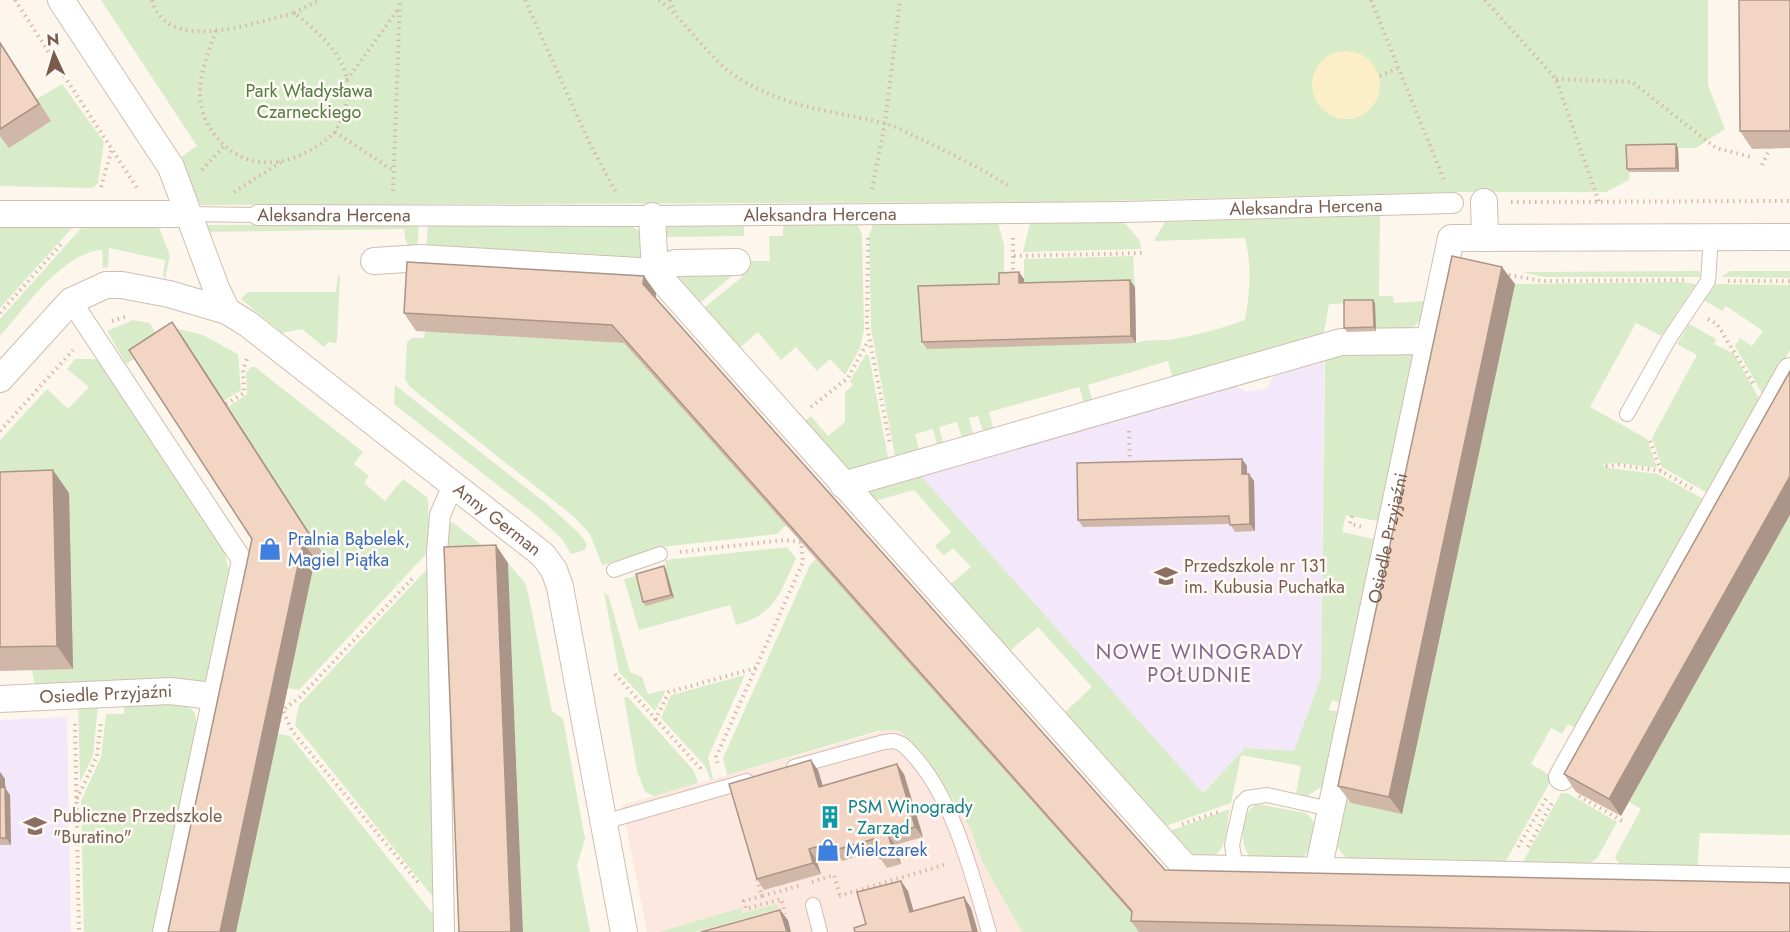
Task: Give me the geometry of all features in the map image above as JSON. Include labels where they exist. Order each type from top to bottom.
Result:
[{"type":"street","points":[[61,0],[171,167],[182,192],[187,214],[227,311]]},
{"type":"street","points":[[1484,202],[1485,238],[1790,237]]},
{"type":"street","name":"Aleksandra Hercena","points":[[258,215],[1040,212],[1453,203]]},
{"type":"street","points":[[0,214],[187,214]]},
{"type":"street","points":[[641,215],[655,272],[1186,868],[1318,871],[1510,864],[1790,881]]},
{"type":"street","name":"Osiedle Przyjaźni","points":[[1318,871],[1451,238],[1485,238]]},
{"type":"street","points":[[374,261],[421,258],[655,272],[675,263],[737,262]]},
{"type":"street","points":[[0,379],[71,301],[106,285],[123,285],[197,301],[227,311]]},
{"type":"street","points":[[71,301],[242,560],[163,932]]},
{"type":"street","name":"Anny German","points":[[227,311],[248,324],[454,483],[543,555],[554,570],[560,587],[624,932]]},
{"type":"street","points":[[843,485],[1341,342],[1430,341]]},
{"type":"street","points":[[1556,786],[1790,371]]},
{"type":"street","points":[[444,923],[437,552],[440,515],[454,483]]},
{"type":"street","name":"Osiedle Przyjaźni","points":[[0,699],[170,691],[213,696]]},
{"type":"lane","name":"Aleksandra Hercena","points":[[187,214],[258,215]]},
{"type":"lane","points":[[1627,414],[1689,307],[1708,281],[1711,236]]},
{"type":"lane","points":[[614,570],[660,554]]},
{"type":"lane","points":[[781,771],[884,742],[894,741],[902,744],[937,788],[967,858],[989,932]]},
{"type":"lane","points":[[604,822],[758,778]]},
{"type":"lane","points":[[1236,869],[1232,845],[1241,804],[1256,795],[1267,795],[1330,809]]},
{"type":"lane","points":[[813,905],[820,932]]},
{"type":"path","points":[[152,0],[158,14],[177,29],[216,31],[294,13],[319,0]]},
{"type":"path","points":[[393,214],[400,0]]},
{"type":"path","points":[[525,0],[590,144],[641,215]]},
{"type":"path","points":[[659,0],[675,12],[713,58],[739,79],[787,101],[824,112],[885,123],[956,156],[1008,186],[1040,212]]},
{"type":"path","points":[[670,0],[675,12]]},
{"type":"path","points":[[895,469],[869,340],[868,213],[885,123],[900,0]]},
{"type":"path","points":[[1371,0],[1453,203]]},
{"type":"path","points":[[1485,0],[1556,79],[1599,202]]},
{"type":"path","points":[[347,80],[400,8]]},
{"type":"path","points":[[216,31],[205,62],[200,98],[208,126],[224,146],[250,159],[265,163],[281,162],[301,157],[320,146],[335,132],[345,115],[347,80],[339,57],[330,44],[294,13]]},
{"type":"path","points":[[1380,76],[1398,68]]},
{"type":"path","points":[[1556,79],[1632,82],[1716,148],[1751,157]]},
{"type":"path","points":[[335,132],[394,171]]},
{"type":"path","points":[[1762,165],[1770,148]]},
{"type":"path","points":[[1484,202],[1790,201]]},
{"type":"path","points":[[1013,212],[1013,280]]},
{"type":"path","points":[[1014,256],[1142,253]]},
{"type":"path","points":[[1497,272],[1543,280],[1790,281]]},
{"type":"path","points":[[1689,307],[1717,324],[1768,409]]},
{"type":"path","points":[[0,431],[84,338],[113,320],[132,315]]},
{"type":"path","points":[[790,424],[848,378],[869,340]]},
{"type":"path","points":[[240,351],[253,361]]},
{"type":"path","points":[[226,404],[244,393],[243,370],[248,357]]},
{"type":"path","points":[[1650,441],[1661,471]]},
{"type":"path","points":[[1130,453],[1130,469]]},
{"type":"path","points":[[1606,466],[1619,465],[1661,471],[1716,502]]},
{"type":"path","points":[[1350,524],[1352,516]]},
{"type":"path","points":[[660,554],[784,540],[801,542],[803,562],[716,757]]},
{"type":"path","points":[[437,552],[300,697],[283,710],[292,731],[444,923]]},
{"type":"path","points":[[655,720],[669,692],[757,668]]},
{"type":"path","points":[[615,674],[699,768]]},
{"type":"path","points":[[77,799],[97,756],[102,709],[121,709],[120,693]]},
{"type":"path","points":[[74,696],[79,932]]},
{"type":"path","points":[[1556,786],[1626,823]]},
{"type":"path","points":[[1556,786],[1560,790],[1516,867],[1510,864],[1556,786]]},
{"type":"path","points":[[1154,834],[1241,804]]},
{"type":"path","points":[[834,897],[937,867]]},
{"type":"path","points":[[756,874],[762,896]]},
{"type":"path","points":[[785,914],[781,899],[746,909],[744,901],[834,875],[840,896]]},
{"type":"path","points":[[774,917],[813,905]]},
{"type":"shaded area","name":"Przedszkole nr 131 im. Kubusia Puchatka","points":[[1324,360],[1321,677],[1294,751],[1245,748],[1202,793],[921,476],[1235,385],[1246,392],[1268,388],[1274,374]]},
{"type":"shaded area","name":"Publiczne Przedszkole \"Buratino\"","points":[[67,717],[71,932],[0,932],[0,720]]},
{"type":"shaded area","points":[[890,729],[899,730],[908,737],[941,781],[970,828],[982,861],[1022,932],[647,932],[622,805]]},
{"type":"green space","name":"Park Władysława Czarneckiego","points":[[101,0],[1708,0],[1708,85],[1725,129],[1696,148],[1629,148],[1629,180],[1606,192],[1459,192],[1063,202],[201,205],[178,159],[197,146]]},
{"type":"green space","points":[[62,84],[104,142],[98,183],[93,188],[0,186],[0,135],[37,99]]},
{"type":"green space","points":[[1380,216],[1379,296],[1393,296],[1394,303],[1428,301],[1420,320],[1410,328],[1376,331],[1375,303],[1329,304],[1323,338],[1173,380],[1168,361],[1088,385],[1093,403],[1085,406],[1079,387],[989,412],[994,431],[984,434],[978,416],[969,418],[974,438],[963,441],[957,422],[939,427],[944,446],[938,448],[933,429],[915,434],[920,453],[896,461],[871,329],[869,235],[874,223],[998,223],[1004,244],[1004,280],[1136,343],[1169,340],[1245,320],[1250,279],[1245,238],[1154,241],[1165,222]]},
{"type":"green space","points":[[1124,222],[1140,241],[1141,249],[1023,252],[1030,223]]},
{"type":"green space","points":[[627,223],[640,232],[642,259],[426,252],[428,224]]},
{"type":"green space","points":[[744,223],[744,236],[663,237],[661,227],[666,224]]},
{"type":"green space","points":[[783,223],[857,223],[862,235],[864,330],[860,348],[845,375],[830,359],[817,371],[796,347],[781,360],[758,332],[736,351],[704,314],[705,307],[742,277],[741,261],[770,261],[769,236],[783,236]]},
{"type":"green space","points":[[419,224],[417,250],[408,245],[404,229],[206,232],[203,225]]},
{"type":"green space","points":[[0,225],[69,225],[72,228],[0,308]]},
{"type":"green space","points":[[158,225],[170,256],[165,280],[163,275],[165,260],[109,248],[108,267],[103,268],[102,250],[87,253],[73,260],[46,283],[0,336],[0,319],[83,226]]},
{"type":"green space","points":[[1133,256],[1135,287],[1024,291],[1024,259]]},
{"type":"green space","points":[[732,269],[732,276],[701,302],[694,303],[675,282],[676,275]]},
{"type":"green space","points":[[1699,271],[1701,277],[1543,277],[1522,272]]},
{"type":"green space","points":[[1730,271],[1790,271],[1790,278],[1721,277]]},
{"type":"green space","points":[[338,274],[340,276],[337,340],[336,343],[328,342],[324,347],[302,329],[282,333],[241,299],[248,292],[336,292]]},
{"type":"green space","points":[[1680,282],[1696,284],[1661,336],[1636,323],[1590,407],[1647,439],[1657,468],[1619,463],[1602,464],[1609,468],[1658,474],[1705,500],[1578,729],[1568,724],[1562,734],[1551,728],[1531,764],[1553,777],[1503,866],[1348,860],[1336,846],[1345,776],[1515,284]]},
{"type":"green space","points":[[1716,284],[1790,285],[1790,350],[1764,397],[1735,346],[1740,338],[1752,346],[1763,331],[1726,306],[1722,311],[1704,300]]},
{"type":"green space","points":[[133,320],[150,323],[155,332],[149,349],[126,364],[107,331]]},
{"type":"green space","points":[[1689,324],[1716,339],[1714,344],[1734,354],[1761,402],[1709,494],[1662,467],[1652,438],[1697,355],[1677,344]]},
{"type":"green space","points":[[174,328],[203,335],[238,354],[241,390],[224,401]]},
{"type":"green space","points":[[425,331],[624,343],[786,525],[777,534],[661,547],[602,565],[590,534],[573,516],[410,387],[405,379],[407,342],[412,338],[424,338]]},
{"type":"green space","points":[[1409,353],[1416,358],[1382,522],[1346,515],[1342,532],[1378,540],[1342,707],[1338,707],[1338,702],[1332,700],[1329,710],[1341,712],[1326,784],[1307,796],[1296,793],[1301,766],[1241,755],[1231,803],[1160,828],[1061,716],[1092,687],[1038,627],[1006,654],[947,587],[971,567],[953,548],[944,556],[935,546],[951,532],[914,490],[871,502],[858,489],[921,476],[1203,793],[1245,748],[1294,751],[1321,677],[1325,357]]},
{"type":"green space","points":[[866,354],[869,356],[889,463],[849,472],[801,424],[811,416],[828,436],[845,422],[845,392],[853,385],[850,381]]},
{"type":"green space","points":[[75,359],[101,359],[224,549],[229,571],[207,679],[195,685],[42,689],[34,682],[32,670],[73,668],[0,495],[0,440],[47,389],[68,409],[89,387],[67,369]]},
{"type":"green space","points":[[251,367],[255,367],[363,452],[354,464],[369,476],[364,483],[385,501],[403,479],[428,498],[429,551],[299,690],[288,688],[315,559],[321,555],[325,557],[228,407],[247,394],[246,373]]},
{"type":"green space","points":[[395,385],[548,505],[579,533],[587,544],[585,550],[571,554],[562,539],[536,515],[394,404]]},
{"type":"green space","points":[[1790,515],[1790,835],[1700,833],[1697,870],[1622,869],[1615,857],[1641,809],[1629,802]]},
{"type":"green space","points":[[452,522],[492,553],[446,556],[445,531]]},
{"type":"green space","points":[[787,547],[796,558],[781,592],[760,615],[736,625],[730,605],[639,630],[624,579],[666,568],[665,560]]},
{"type":"green space","points":[[816,559],[1144,928],[1144,932],[1022,932],[982,861],[970,828],[961,812],[923,754],[899,730],[878,731],[727,775],[723,758],[810,565]]},
{"type":"green space","points":[[508,563],[525,583],[552,711],[563,719],[585,839],[577,865],[590,932],[523,932]]},
{"type":"green space","points":[[429,567],[433,897],[295,725],[299,705]]},
{"type":"green space","points":[[604,592],[609,597],[630,672],[642,677],[648,694],[666,690],[655,711],[619,672]]},
{"type":"green space","points":[[745,675],[708,757],[713,779],[711,780],[705,766],[661,718],[671,695]]},
{"type":"green space","points":[[624,697],[628,697],[694,771],[698,783],[654,796],[645,792],[637,771]]},
{"type":"green space","points":[[124,700],[186,703],[195,713],[197,726],[153,932],[84,932],[81,801],[101,757],[106,714],[124,714]]},
{"type":"green space","points":[[78,702],[98,705],[93,756],[80,782]]},
{"type":"green space","points":[[278,734],[290,736],[433,914],[434,932],[236,932]]},
{"type":"green space","points":[[1561,793],[1567,793],[1617,822],[1598,857],[1583,868],[1520,867]]},
{"type":"green space","points":[[1257,804],[1308,815],[1315,830],[1306,854],[1293,862],[1254,860],[1249,855],[1243,840],[1244,823],[1251,809]]},
{"type":"green space","points":[[1230,809],[1222,847],[1216,854],[1209,857],[1193,854],[1164,833]]},
{"type":"green space","points":[[777,904],[778,909],[695,932],[659,932],[741,908],[743,913]]},
{"type":"sand","points":[[1339,51],[1353,51],[1365,56],[1375,66],[1380,85],[1375,104],[1365,114],[1353,119],[1339,119],[1327,114],[1317,104],[1312,92],[1312,78],[1317,66],[1327,56]]},
{"type":"building","points":[[1739,0],[1790,0],[1790,131],[1740,131]]},
{"type":"building","points":[[0,43],[39,104],[0,129]]},
{"type":"building","points":[[1676,144],[1676,168],[1627,169],[1626,145]]},
{"type":"building","points":[[1452,256],[1502,267],[1389,797],[1338,786]]},
{"type":"building","points":[[407,262],[644,276],[643,284],[1165,870],[1790,883],[1790,932],[1655,932],[1131,921],[1132,911],[612,325],[404,313]]},
{"type":"building","points":[[1019,272],[1019,283],[1130,280],[1131,336],[922,342],[918,286],[999,284],[999,273]]},
{"type":"building","points":[[1344,300],[1373,300],[1374,327],[1344,328]]},
{"type":"building","points":[[172,322],[311,537],[303,542],[220,932],[168,932],[252,539],[129,350]]},
{"type":"building","points":[[1790,371],[1790,476],[1609,799],[1564,774]]},
{"type":"building","points":[[1242,459],[1242,474],[1249,474],[1250,524],[1230,525],[1229,516],[1078,520],[1077,463]]},
{"type":"building","points":[[53,470],[57,646],[0,647],[0,472]]},
{"type":"building","points":[[496,545],[511,932],[459,932],[444,547]]},
{"type":"building","points":[[664,566],[671,595],[643,602],[636,574]]},
{"type":"building","name":"PSM Winogrady - Zarząd","points":[[811,760],[819,787],[897,764],[915,827],[888,834],[894,854],[880,858],[874,839],[835,850],[833,842],[809,849],[813,863],[757,879],[729,784]]},
{"type":"building","points":[[5,787],[6,838],[0,838],[0,788]]},
{"type":"building","points":[[901,881],[910,912],[964,897],[973,932],[855,932],[854,928],[866,924],[857,892]]},
{"type":"building","points":[[780,910],[787,932],[701,932]]},
{"type":"place","name":"Pralnia Bąbelek, Magiel Piątka","points":[[270,549]]},
{"type":"place","name":"Przedszkole nr 131 im. Kubusia Puchatka","points":[[1166,576]]},
{"type":"place","name":"PSM Winogrady - Zarząd","points":[[830,817]]},
{"type":"place","name":"Publiczne Przedszkole \"Buratino\"","points":[[35,826]]},
{"type":"place","name":"Mielczarek","points":[[828,850]]},
{"type":"district","name":"NOWE WINOGRADY POŁUDNIE","points":[[1200,664]]}]
